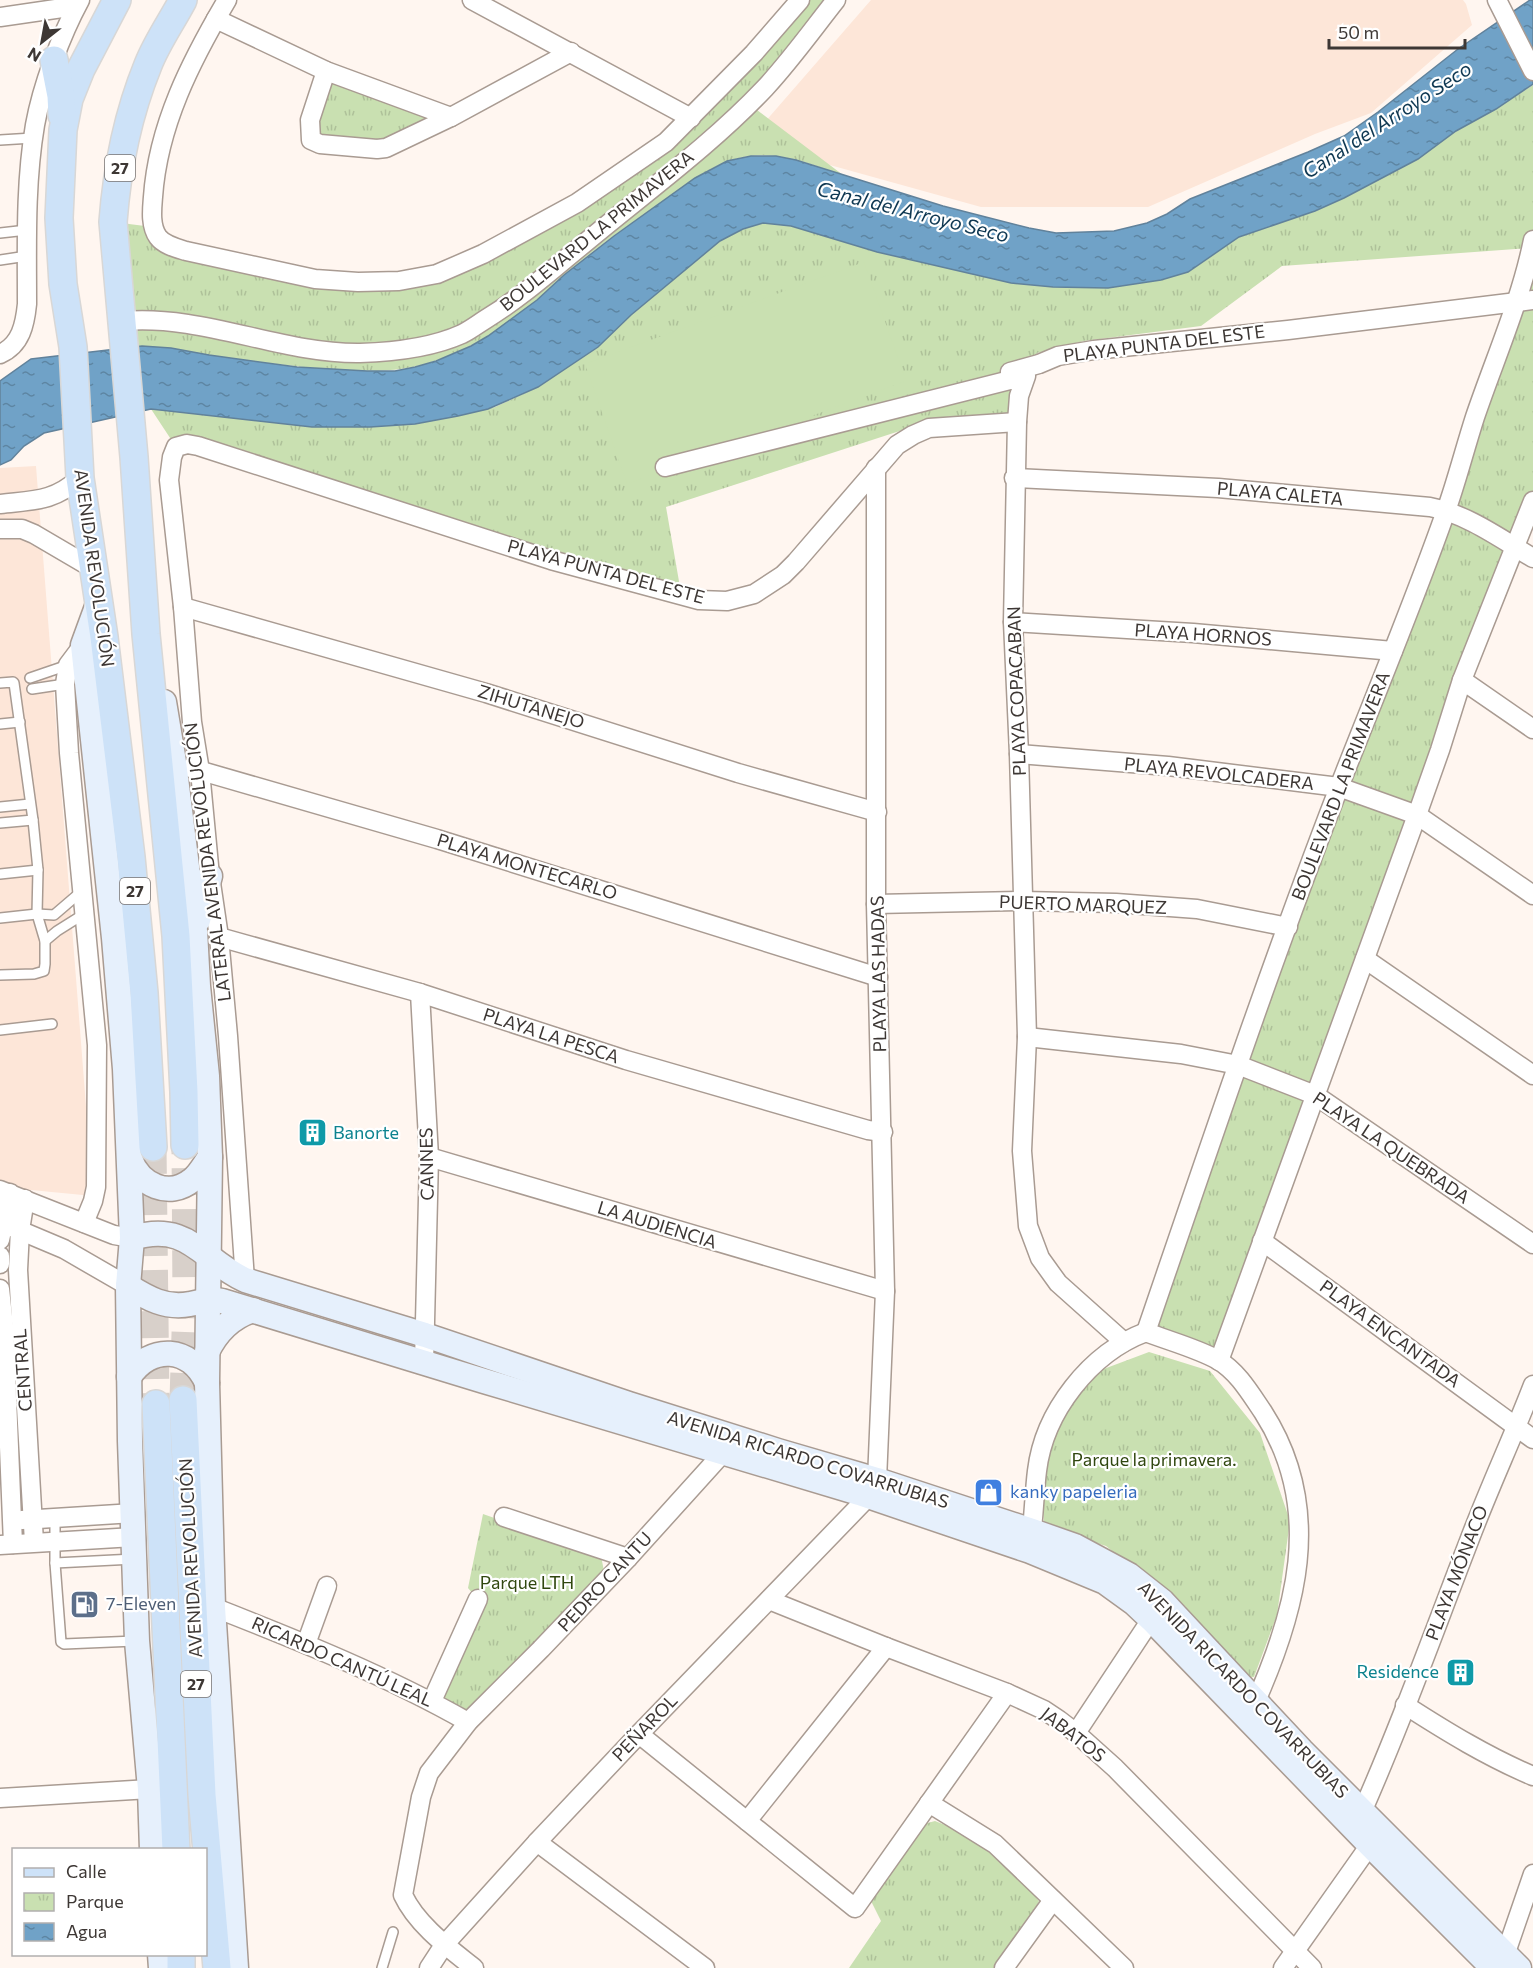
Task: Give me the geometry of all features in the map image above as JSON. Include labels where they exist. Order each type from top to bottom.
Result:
[{"type":"main road","name":"AVENIDA REVOLUCIÓN","points":[[117,0],[81,69],[69,99],[63,130],[59,218],[63,284],[73,348],[80,468],[92,568],[104,636],[131,857],[144,993],[141,1153]]},
{"type":"main road","name":"27","points":[[183,0],[148,63],[139,90],[122,157],[115,194],[113,222],[123,321],[148,651],[176,936],[185,1145]]},
{"type":"main road","points":[[54,60],[61,96],[63,130]]},
{"type":"main road","name":"AVENIDA REVOLUCIÓN","points":[[183,1400],[202,1795],[207,1848]]},
{"type":"main road","name":"AVENIDA REVOLUCIÓN","points":[[156,1404],[176,1848]]},
{"type":"main road","name":"AVENIDA REVOLUCIÓN","points":[[207,1853],[217,1968]]},
{"type":"street","name":"BOULEVARD LA PRIMAVERA","points":[[227,0],[182,84],[162,143],[154,184],[153,227],[158,238],[168,245],[273,271],[315,279],[358,282],[399,281],[437,274],[483,254],[577,203],[666,142],[754,54],[800,0]]},
{"type":"street","points":[[472,0],[691,118]]},
{"type":"street","name":"BOULEVARD LA PRIMAVERA","points":[[123,321],[141,319],[172,321],[307,348],[360,353],[418,348],[462,334],[516,300],[717,135],[765,88],[818,25],[833,1]]},
{"type":"street","points":[[0,17],[78,3]]},
{"type":"street","points":[[0,354],[16,342],[22,332],[27,304],[27,194],[33,138],[39,104],[54,60],[78,3]]},
{"type":"street","points":[[1498,4],[1533,71]]},
{"type":"street","points":[[216,19],[326,71],[451,117]]},
{"type":"street","points":[[326,71],[310,120],[311,140],[320,144],[377,149],[386,148],[451,117],[571,52]]},
{"type":"street","name":"BOULEVARD LA PRIMAVERA","points":[[1146,1332],[1238,1065],[1339,787],[1446,510],[1475,418],[1524,301],[1533,240]]},
{"type":"street","name":"PLAYA PUNTA DEL ESTE","points":[[665,467],[1039,364],[1058,356],[1524,301]]},
{"type":"street","name":"PLAYA COPACABAN","points":[[665,467],[1026,376],[1019,396],[1014,478],[1013,622],[1027,1037],[1022,1151],[1028,1226],[1040,1258],[1058,1283],[1124,1342]]},
{"type":"street","name":"PLAYA PUNTA DEL ESTE","points":[[176,447],[187,444],[198,446],[551,560],[699,600],[727,601],[754,594],[783,575],[897,445],[913,435],[929,428],[1017,422]]},
{"type":"street","name":"LATERAL AVENIDA REVOLUCIÓN","points":[[176,447],[172,457],[169,480],[183,607],[191,714],[200,771],[210,876],[219,938],[245,1280]]},
{"type":"street","points":[[0,504],[54,496],[66,490],[80,468]]},
{"type":"street","name":"PLAYA LAS HADAS","points":[[873,1488],[885,1291],[876,904],[876,468]]},
{"type":"street","name":"PLAYA CALETA","points":[[1014,478],[1218,488],[1421,506],[1446,510],[1533,558]]},
{"type":"street","points":[[1219,1361],[1417,815],[1462,680],[1533,501]]},
{"type":"street","points":[[0,529],[22,529],[34,534],[92,568]]},
{"type":"street","points":[[84,1223],[96,1186],[97,1045],[69,753],[65,684],[68,665],[83,645],[98,604]]},
{"type":"street","name":"ZIHUTANEJO","points":[[183,607],[486,693],[738,773],[877,812]]},
{"type":"street","name":"PLAYA HORNOS","points":[[1013,622],[1193,633],[1393,651]]},
{"type":"street","points":[[83,645],[115,950],[141,1153],[139,1176],[160,1188],[174,1189],[192,1181],[210,1157]]},
{"type":"street","points":[[148,651],[162,688],[174,762],[195,932],[207,1076],[210,1157],[207,1383],[213,1607],[236,1968]]},
{"type":"street","points":[[1462,680],[1533,729]]},
{"type":"street","name":"PLAYA REVOLCADERA","points":[[1019,754],[1168,766],[1339,787],[1417,815],[1533,895]]},
{"type":"street","name":"PLAYA MONTECARLO","points":[[174,762],[437,838],[878,977]]},
{"type":"street","points":[[195,932],[210,876]]},
{"type":"street","name":"PUERTO MARQUEZ","points":[[876,904],[1023,901],[1116,903],[1197,909],[1288,927]]},
{"type":"street","name":"PLAYA LA PESCA","points":[[219,938],[420,993],[626,1060],[868,1130],[883,1132]]},
{"type":"street","points":[[1365,959],[1533,1075]]},
{"type":"street","name":"CANNES","points":[[420,993],[429,1157],[424,1363]]},
{"type":"street","name":"PLAYA LA QUEBRADA","points":[[1027,1037],[1181,1054],[1238,1065],[1315,1095],[1533,1245]]},
{"type":"street","points":[[141,1153],[128,1286],[129,1377],[137,1641],[150,1789],[152,1848]]},
{"type":"street","name":"LA AUDIENCIA","points":[[429,1157],[885,1291]]},
{"type":"street","name":"AVENIDA RICARDO COVARRUBIAS","points":[[12,1194],[114,1235],[132,1238],[145,1234],[170,1234],[192,1243],[229,1272],[245,1280],[425,1335],[730,1445]]},
{"type":"street","name":"CENTRAL","points":[[12,1194],[6,1229],[18,1293],[34,1542]]},
{"type":"street","name":"AVENIDA RICARDO COVARRUBIAS","points":[[6,1229],[64,1249],[149,1299],[170,1305],[189,1304],[207,1299],[222,1300],[424,1363],[730,1445],[873,1488],[1031,1541],[1105,1582],[1134,1603],[1157,1610],[1367,1828],[1504,1965]]},
{"type":"street","name":"PLAYA ENCANTADA","points":[[1262,1241],[1533,1439]]},
{"type":"street","points":[[0,1256],[0,1264]]},
{"type":"street","name":"CENTRAL","points":[[0,1289],[4,1326],[7,1544]]},
{"type":"street","points":[[207,1352],[212,1341],[227,1324],[253,1310]]},
{"type":"street","points":[[1031,1541],[1037,1469],[1053,1417],[1091,1367],[1124,1342],[1146,1332],[1219,1361],[1238,1376],[1270,1423],[1295,1484],[1298,1516],[1298,1571],[1283,1633],[1252,1710]]},
{"type":"street","points":[[129,1377],[142,1361],[151,1356],[167,1354],[189,1360],[197,1366],[207,1383]]},
{"type":"street","name":"PLAYA MÓNACO","points":[[1282,1968],[1296,1950],[1367,1828],[1405,1705],[1480,1511],[1518,1426],[1533,1385]]},
{"type":"street","name":"PEDRO CANTU","points":[[444,1945],[409,1908],[403,1895],[421,1797],[429,1773],[468,1722],[542,1649],[730,1445]]},
{"type":"street","name":"PEÑAROL","points":[[429,1968],[444,1945],[537,1842],[873,1488]]},
{"type":"street","points":[[6,1520],[134,1513]]},
{"type":"street","points":[[504,1517],[628,1558]]},
{"type":"street","points":[[7,1544],[54,1541],[135,1548]]},
{"type":"street","points":[[306,1644],[327,1586]]},
{"type":"street","points":[[432,1701],[478,1599]]},
{"type":"street","name":"JABATOS","points":[[769,1600],[1007,1693],[1044,1710],[1076,1733],[1123,1777],[1312,1968]]},
{"type":"street","name":"RICARDO CANTÚ LEAL","points":[[213,1607],[306,1644],[432,1701],[468,1722]]},
{"type":"street","points":[[1076,1733],[1157,1610]]},
{"type":"street","points":[[747,1821],[886,1647]]},
{"type":"street","points":[[639,1734],[855,1908],[1007,1693]]},
{"type":"street","points":[[1405,1705],[1448,1733],[1533,1776]]},
{"type":"street","points":[[0,1798],[150,1789]]},
{"type":"street","points":[[929,1803],[994,1844],[1124,1968]]},
{"type":"street","points":[[537,1842],[705,1968]]},
{"type":"street","points":[[1504,1965],[1533,1874]]},
{"type":"street","points":[[1004,1968],[1053,1900]]},
{"type":"street","points":[[444,1945],[474,1968]]},
{"type":"lane","points":[[0,140],[33,138]]},
{"type":"lane","points":[[0,233],[27,230]]},
{"type":"lane","points":[[0,260],[27,256]]},
{"type":"lane","points":[[30,678],[68,665]]},
{"type":"lane","points":[[0,683],[14,682],[38,870],[37,914],[45,941],[44,971],[34,974],[0,975]]},
{"type":"lane","points":[[32,689],[65,684]]},
{"type":"lane","points":[[0,724],[20,722]]},
{"type":"lane","points":[[0,807],[30,804]]},
{"type":"lane","points":[[0,824],[33,820]]},
{"type":"lane","points":[[0,874],[38,870]]},
{"type":"lane","points":[[0,918],[37,914],[54,915],[82,891]]},
{"type":"lane","points":[[45,941],[84,914]]},
{"type":"lane","points":[[0,1030],[52,1024]]},
{"type":"lane","points":[[55,1519],[55,1563],[62,1643],[137,1641]]},
{"type":"lane","points":[[55,1563],[135,1548]]},
{"type":"lane","points":[[382,1968],[393,1932]]},
{"type":"shaded area","points":[[871,0],[1463,0],[1472,25],[1371,113],[1315,134],[1148,207],[981,207],[801,157],[764,123]]},
{"type":"shaded area","points":[[36,466],[93,1196],[0,1187],[0,468]]},
{"type":"green space","points":[[800,0],[836,0],[749,104],[843,175],[797,160],[774,156],[750,156],[725,162],[704,173],[613,236],[502,327],[462,350],[421,365],[380,371],[326,369],[142,346],[124,348],[113,222],[153,227],[158,238],[315,279],[437,274],[666,142]]},
{"type":"green space","points":[[326,71],[451,117],[386,148],[311,140]]},
{"type":"green space","points":[[1533,85],[1533,498],[1215,1347],[1208,1349],[1156,1328],[1529,248],[1282,266],[1201,326],[1084,341],[1037,353],[1012,388],[1012,416],[912,427],[666,507],[680,587],[176,447],[151,409],[312,427],[370,427],[415,424],[495,407],[538,387],[598,347],[631,315],[720,241],[743,229],[763,223],[791,226],[877,252],[1011,283],[1053,287],[1108,288],[1188,272],[1239,237],[1315,211],[1418,159],[1456,131]]},
{"type":"green space","points":[[864,262],[906,381],[627,484],[585,364]]},
{"type":"green space","name":"Parque la primavera.","points":[[1149,1352],[1210,1371],[1260,1433],[1290,1521],[1277,1615],[1254,1677],[1245,1678],[1188,1619],[1186,1607],[1157,1581],[1148,1580],[1106,1546],[1055,1530],[1044,1523],[1042,1495],[1047,1453],[1058,1418],[1101,1370]]},
{"type":"green space","name":"Parque LTH","points":[[483,1514],[601,1556],[605,1576],[468,1722],[432,1702],[478,1600],[468,1588]]},
{"type":"green space","points":[[935,1821],[975,1841],[1029,1889],[1039,1901],[1034,1913],[997,1968],[849,1968],[881,1921],[870,1899],[924,1824]]},
{"type":"water","name":"Canal del Arroyo Seco","points":[[1533,0],[1533,84],[1496,109],[1456,131],[1418,159],[1315,211],[1239,237],[1188,272],[1161,280],[1108,288],[1053,287],[1011,283],[877,252],[791,226],[763,223],[743,229],[720,241],[631,315],[598,347],[538,387],[488,409],[415,424],[312,427],[151,409],[44,433],[24,446],[11,460],[0,465],[0,381],[31,359],[142,346],[171,348],[297,367],[395,371],[415,367],[436,361],[488,336],[537,300],[564,275],[614,236],[695,178],[727,161],[751,156],[776,156],[796,160],[943,206],[1056,233],[1114,231],[1147,223],[1167,214],[1190,199],[1344,136],[1458,49]]},
{"type":"tunnel","points":[[183,1400],[186,1301],[185,1145]]},
{"type":"tunnel","points":[[153,1147],[156,1404]]},
{"type":"place","name":"Banorte","points":[[312,1133]]},
{"type":"place","name":"kanky papeleria","points":[[989,1492]]},
{"type":"place","name":"7-Eleven","points":[[85,1604]]},
{"type":"place","name":"Residence","points":[[1460,1672]]}]
